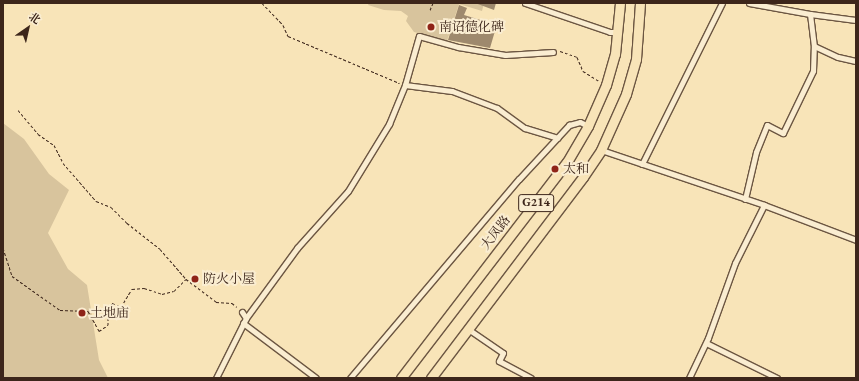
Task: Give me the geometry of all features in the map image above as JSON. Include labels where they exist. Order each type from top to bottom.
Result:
[{"type":"highway","name":"大凤路","points":[[401,378],[567,162],[588,126],[606,85],[615,54],[620,3]]},
{"type":"highway","name":"G214","points":[[431,378],[583,177],[601,150],[626,94],[636,59],[640,3]]},
{"type":"street","points":[[525,3],[610,32],[618,32]]},
{"type":"street","points":[[642,164],[722,3]]},
{"type":"street","points":[[749,3],[810,14],[856,20]]},
{"type":"street","points":[[745,199],[756,152],[767,125],[783,132],[812,71],[814,46],[810,14]]},
{"type":"street","points":[[216,378],[246,318],[297,248],[348,191],[389,124],[405,85],[419,36],[458,47],[505,55],[553,52]]},
{"type":"street","points":[[814,46],[838,57],[856,61]]},
{"type":"street","points":[[405,85],[452,91],[497,108],[525,128],[557,138]]},
{"type":"street","points":[[350,378],[569,125],[580,122],[588,126]]},
{"type":"street","points":[[601,150],[764,205],[856,240]]},
{"type":"street","points":[[689,378],[706,343],[735,263],[764,205]]},
{"type":"street","points":[[242,312],[246,318]]},
{"type":"street","points":[[243,323],[316,378]]},
{"type":"street","points":[[468,329],[503,354],[499,361],[531,378]]},
{"type":"street","points":[[706,343],[777,378]]},
{"type":"path","points":[[262,3],[283,25],[288,36],[405,85]]},
{"type":"path","points":[[430,10],[434,3]]},
{"type":"path","points":[[553,52],[563,51],[572,54],[580,62],[583,70],[600,82],[602,76]]},
{"type":"path","points":[[18,110],[38,134],[54,145],[63,163],[96,201],[112,206],[127,223],[160,249],[186,279],[216,302],[232,303],[242,312]]},
{"type":"path","points":[[3,248],[12,276],[60,310],[88,311],[99,331],[108,325],[108,311],[112,303],[121,307],[132,289],[144,288],[162,294],[174,291],[186,279]]},
{"type":"shaded area","name":"南诏德化碑","points":[[369,3],[484,3],[482,11],[459,4],[447,41],[414,32],[406,21],[408,16],[401,11],[384,10],[368,5]]},
{"type":"shaded area","points":[[3,123],[24,139],[49,174],[69,190],[48,233],[68,269],[87,285],[99,360],[108,378],[3,378]]},
{"type":"building","points":[[475,3],[496,3],[494,10]]},
{"type":"building","points":[[459,5],[467,8],[464,15],[487,22],[485,29],[495,31],[490,48],[448,40]]},
{"type":"place","name":"南诏德化碑","points":[[431,27]]},
{"type":"place","name":"太和","points":[[555,169]]},
{"type":"place","name":"防火小屋","points":[[195,279]]},
{"type":"place","name":"土地庙","points":[[82,313]]}]
